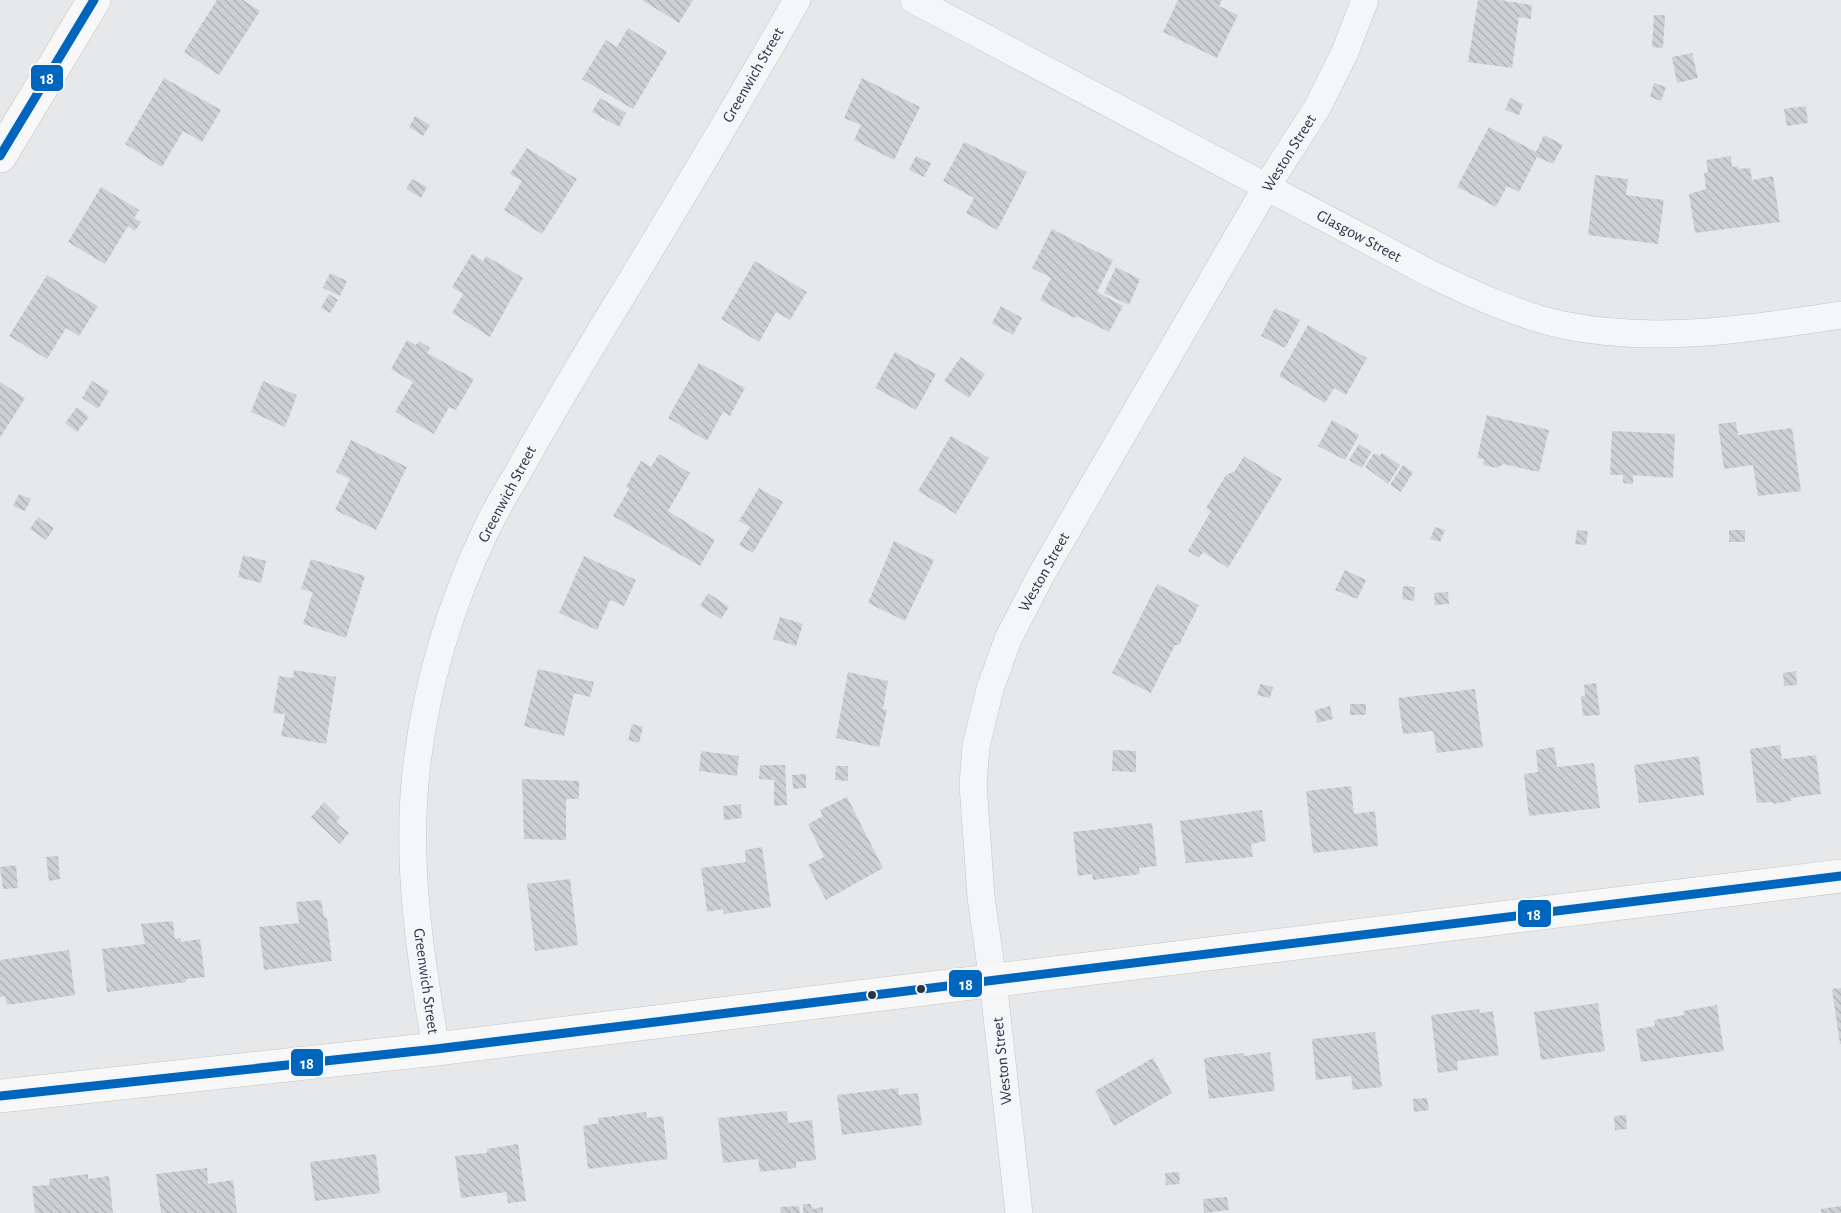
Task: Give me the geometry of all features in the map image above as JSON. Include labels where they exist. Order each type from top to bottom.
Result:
[{"type":"street","points":[[0,156],[94,0]]},
{"type":"street","name":"Greenwich Street","points":[[436,1049],[422,968],[415,900],[413,835],[417,764],[428,700],[443,640],[464,580],[497,510],[542,429],[797,0]]},
{"type":"street","name":"Glasgow Street","points":[[914,0],[1431,274],[1480,297],[1527,315],[1596,330],[1689,334],[1757,328],[1841,315]]},
{"type":"street","name":"Weston Street","points":[[1019,1213],[993,981],[981,897],[973,784],[976,746],[990,689],[1008,639],[1041,575],[1267,186],[1317,108],[1345,52],[1365,0]]},
{"type":"street","points":[[0,1096],[436,1049],[1841,876]]},
{"type":"building","points":[[217,0],[243,0],[260,11],[219,75],[184,52]]},
{"type":"building","points":[[642,0],[693,0],[679,23]]},
{"type":"building","points":[[1178,0],[1222,0],[1219,6],[1238,15],[1217,58],[1163,32]]},
{"type":"building","points":[[1478,0],[1499,0],[1532,5],[1531,19],[1519,17],[1512,68],[1468,62]]},
{"type":"building","points":[[1654,15],[1665,15],[1663,48],[1652,47]]},
{"type":"building","points":[[628,28],[667,52],[633,109],[582,79],[606,40],[617,47]]},
{"type":"building","points":[[1692,53],[1698,78],[1677,83],[1672,57]]},
{"type":"building","points":[[164,78],[221,110],[202,142],[183,131],[162,167],[125,144]]},
{"type":"building","points":[[862,78],[920,107],[894,160],[854,140],[861,125],[844,118]]},
{"type":"building","points":[[1654,83],[1666,87],[1661,101],[1650,97]]},
{"type":"building","points":[[600,98],[626,113],[619,127],[592,112]]},
{"type":"building","points":[[1510,98],[1523,104],[1519,115],[1505,110]]},
{"type":"building","points":[[1806,106],[1808,123],[1787,126],[1784,109]]},
{"type":"building","points":[[415,116],[430,125],[423,136],[409,127]]},
{"type":"building","points":[[1489,127],[1536,152],[1544,135],[1563,145],[1553,164],[1537,157],[1519,192],[1507,186],[1496,207],[1457,187]]},
{"type":"building","points":[[964,142],[1027,172],[997,230],[966,213],[974,198],[943,181]]},
{"type":"building","points":[[527,148],[577,179],[542,234],[504,210],[522,181],[510,174]]},
{"type":"building","points":[[916,156],[931,163],[924,177],[909,170]]},
{"type":"building","points":[[1731,156],[1732,167],[1750,168],[1752,180],[1773,176],[1780,222],[1695,233],[1689,194],[1706,189],[1704,173],[1708,172],[1706,160]]},
{"type":"building","points":[[1595,175],[1628,179],[1626,195],[1664,200],[1658,244],[1588,235]]},
{"type":"building","points":[[412,179],[427,187],[421,198],[406,189]]},
{"type":"building","points":[[101,187],[139,210],[134,218],[141,222],[135,231],[128,226],[105,264],[68,242]]},
{"type":"building","points":[[1052,229],[1113,260],[1097,292],[1123,306],[1109,332],[1040,300],[1051,278],[1032,268]]},
{"type":"building","points":[[472,254],[483,261],[486,256],[523,278],[490,337],[452,313],[463,294],[452,287]]},
{"type":"building","points":[[755,261],[807,292],[790,320],[776,312],[759,342],[721,319]]},
{"type":"building","points":[[1116,267],[1140,279],[1129,305],[1104,293]]},
{"type":"building","points":[[330,273],[347,281],[340,296],[323,288]]},
{"type":"building","points":[[47,275],[98,306],[79,336],[66,328],[47,359],[9,336]]},
{"type":"building","points":[[329,294],[338,300],[330,313],[321,308]]},
{"type":"building","points":[[1001,306],[1022,318],[1013,335],[992,323]]},
{"type":"building","points":[[1275,308],[1300,320],[1285,348],[1261,336]]},
{"type":"building","points":[[1308,325],[1367,358],[1346,395],[1334,388],[1325,403],[1279,376]]},
{"type":"building","points":[[407,340],[416,345],[419,341],[430,348],[427,353],[474,379],[456,410],[449,407],[434,434],[395,412],[413,382],[391,369]]},
{"type":"building","points":[[895,352],[936,374],[916,410],[875,388]]},
{"type":"building","points":[[961,357],[985,374],[969,398],[944,381]]},
{"type":"building","points":[[699,363],[745,388],[730,416],[723,412],[707,441],[668,418]]},
{"type":"building","points":[[92,381],[109,391],[98,409],[82,398]]},
{"type":"building","points":[[263,381],[297,395],[285,427],[251,412]]},
{"type":"building","points":[[0,382],[25,398],[0,438]]},
{"type":"building","points":[[77,407],[89,417],[77,432],[65,423]]},
{"type":"building","points":[[1487,415],[1549,430],[1539,472],[1503,464],[1497,468],[1483,465],[1484,459],[1477,458]]},
{"type":"building","points":[[1332,420],[1359,435],[1345,460],[1318,446]]},
{"type":"building","points":[[1736,422],[1738,435],[1792,428],[1801,491],[1758,496],[1753,465],[1724,469],[1718,424]]},
{"type":"building","points":[[1612,431],[1675,434],[1673,478],[1633,475],[1633,484],[1623,483],[1623,475],[1610,475]]},
{"type":"building","points":[[951,436],[989,458],[956,514],[918,491]]},
{"type":"building","points":[[351,440],[407,467],[376,530],[335,510],[350,479],[336,472]]},
{"type":"building","points":[[1359,444],[1371,452],[1362,468],[1349,460]]},
{"type":"building","points":[[1374,453],[1379,456],[1382,453],[1400,465],[1388,484],[1365,467]]},
{"type":"building","points":[[659,454],[690,473],[668,511],[715,540],[700,566],[613,516],[629,489],[626,487],[641,461],[651,467]]},
{"type":"building","points":[[1244,456],[1282,479],[1228,568],[1203,552],[1199,558],[1188,551],[1211,511],[1206,508],[1226,475],[1235,471]]},
{"type":"building","points":[[1403,465],[1413,472],[1401,492],[1390,485]]},
{"type":"building","points":[[759,488],[783,502],[753,553],[739,545],[750,527],[739,521]]},
{"type":"building","points":[[19,494],[31,499],[25,511],[13,506]]},
{"type":"building","points":[[38,517],[54,528],[46,540],[30,529]]},
{"type":"building","points":[[1435,527],[1445,530],[1440,542],[1430,539]]},
{"type":"building","points":[[1577,530],[1588,531],[1586,545],[1575,544]]},
{"type":"building","points":[[1729,530],[1745,530],[1745,542],[1729,542]]},
{"type":"building","points":[[894,541],[934,560],[905,621],[868,603]]},
{"type":"building","points":[[243,555],[266,561],[261,583],[238,577]]},
{"type":"building","points":[[584,556],[636,580],[624,606],[610,600],[597,630],[559,613]]},
{"type":"building","points":[[311,559],[365,576],[346,638],[303,624],[313,592],[301,589]]},
{"type":"building","points":[[1345,570],[1366,580],[1357,599],[1335,590]]},
{"type":"building","points":[[1157,584],[1199,605],[1179,645],[1175,645],[1151,693],[1112,673]]},
{"type":"building","points":[[1403,586],[1415,587],[1414,601],[1402,599]]},
{"type":"building","points":[[1448,592],[1449,604],[1435,605],[1434,593]]},
{"type":"building","points":[[708,593],[729,607],[721,619],[700,606]]},
{"type":"building","points":[[780,617],[803,624],[796,646],[773,639]]},
{"type":"building","points":[[538,669],[594,682],[590,697],[574,693],[564,736],[524,726]]},
{"type":"building","points":[[294,670],[336,677],[326,744],[281,736],[285,714],[273,713],[279,676],[293,678]]},
{"type":"building","points":[[1796,671],[1797,685],[1784,686],[1783,673]]},
{"type":"building","points":[[848,672],[888,681],[883,709],[887,710],[879,747],[836,738]]},
{"type":"building","points":[[1596,683],[1600,715],[1583,716],[1581,696],[1585,696],[1584,685]]},
{"type":"building","points":[[1260,684],[1273,687],[1270,698],[1257,695]]},
{"type":"building","points":[[1475,689],[1483,747],[1437,753],[1433,731],[1403,734],[1398,698]]},
{"type":"building","points":[[1350,704],[1366,704],[1366,715],[1350,715]]},
{"type":"building","points":[[1330,706],[1333,719],[1317,723],[1315,710]]},
{"type":"building","points":[[632,724],[643,727],[639,743],[628,740]]},
{"type":"building","points":[[1780,745],[1782,759],[1816,755],[1821,794],[1790,798],[1791,801],[1773,804],[1773,802],[1757,803],[1750,749]]},
{"type":"building","points":[[1554,747],[1557,767],[1594,763],[1600,808],[1529,816],[1524,774],[1538,772],[1536,750]]},
{"type":"building","points":[[1113,750],[1136,751],[1136,772],[1112,771]]},
{"type":"building","points":[[701,751],[739,756],[737,776],[699,771]]},
{"type":"building","points":[[1699,756],[1704,795],[1639,803],[1634,765]]},
{"type":"building","points":[[760,765],[785,765],[787,805],[774,806],[774,780],[759,779]]},
{"type":"building","points":[[836,766],[848,766],[848,781],[835,780]]},
{"type":"building","points":[[806,774],[806,788],[793,789],[792,775]]},
{"type":"building","points":[[522,779],[579,781],[579,799],[566,799],[566,840],[524,839]]},
{"type":"building","points":[[1351,786],[1354,814],[1375,811],[1378,846],[1313,853],[1306,791]]},
{"type":"building","points":[[847,797],[883,868],[826,900],[808,865],[824,857],[808,824],[823,816],[820,810]]},
{"type":"building","points":[[324,802],[340,818],[336,822],[349,833],[340,844],[311,817]]},
{"type":"building","points":[[741,804],[742,818],[724,820],[723,806]]},
{"type":"building","points":[[1262,810],[1266,841],[1251,844],[1253,857],[1186,863],[1180,821]]},
{"type":"building","points":[[1152,823],[1157,866],[1139,868],[1140,874],[1093,880],[1092,874],[1078,876],[1073,832]]},
{"type":"building","points":[[762,847],[771,907],[724,914],[723,909],[707,912],[701,868],[746,862],[745,850]]},
{"type":"building","points":[[58,856],[60,879],[49,881],[46,857]]},
{"type":"building","points":[[16,865],[18,888],[3,889],[0,867]]},
{"type":"building","points":[[570,879],[578,945],[535,951],[527,884]]},
{"type":"building","points":[[321,900],[324,917],[327,918],[332,961],[264,970],[259,927],[299,923],[296,902]]},
{"type":"building","points":[[173,921],[175,939],[181,938],[181,942],[200,939],[205,977],[186,979],[186,982],[107,992],[102,949],[145,944],[141,924]]},
{"type":"building","points":[[69,950],[75,995],[7,1005],[5,996],[0,997],[0,960]]},
{"type":"building","points":[[1841,988],[1841,1044],[1840,1044],[1832,989]]},
{"type":"building","points":[[1598,1003],[1605,1051],[1541,1060],[1534,1012]]},
{"type":"building","points":[[1717,1005],[1724,1051],[1641,1062],[1636,1029],[1655,1026],[1654,1020],[1684,1015],[1683,1011]]},
{"type":"building","points":[[1479,1009],[1480,1013],[1493,1011],[1499,1055],[1457,1061],[1458,1070],[1438,1073],[1431,1015]]},
{"type":"building","points":[[1375,1032],[1382,1087],[1353,1090],[1351,1076],[1316,1080],[1312,1039]]},
{"type":"building","points":[[1270,1052],[1275,1091],[1209,1099],[1204,1058]]},
{"type":"building","points":[[1153,1058],[1172,1093],[1114,1126],[1095,1091]]},
{"type":"building","points":[[898,1088],[899,1095],[918,1093],[922,1125],[842,1135],[837,1095]]},
{"type":"building","points":[[1427,1098],[1429,1110],[1414,1112],[1413,1099]]},
{"type":"building","points":[[787,1111],[788,1123],[812,1120],[816,1160],[796,1162],[796,1168],[760,1172],[758,1159],[723,1163],[718,1118]]},
{"type":"building","points":[[646,1112],[647,1118],[663,1116],[668,1159],[588,1169],[583,1126],[599,1123],[598,1118]]},
{"type":"building","points":[[1626,1115],[1627,1129],[1615,1130],[1614,1116]]},
{"type":"building","points":[[518,1144],[526,1201],[508,1203],[506,1192],[461,1198],[455,1156],[487,1153],[487,1149]]},
{"type":"building","points":[[376,1154],[380,1193],[315,1201],[310,1162]]},
{"type":"building","points":[[207,1168],[208,1184],[233,1180],[237,1213],[161,1213],[156,1174]]},
{"type":"building","points":[[1179,1172],[1180,1184],[1166,1185],[1165,1173]]},
{"type":"building","points":[[88,1174],[88,1179],[109,1176],[113,1213],[35,1213],[32,1186],[50,1185],[49,1179]]},
{"type":"building","points":[[1227,1197],[1229,1210],[1204,1213],[1203,1199]]},
{"type":"building","points":[[803,1204],[811,1204],[812,1209],[823,1207],[823,1213],[803,1213]]},
{"type":"building","points":[[799,1206],[800,1213],[781,1213],[780,1207]]},
{"type":"building","points":[[1841,1206],[1841,1213],[1821,1213],[1821,1209]]},
{"type":"transit line","name":"18","points":[[0,156],[94,0]]},
{"type":"transit line","name":"18","points":[[0,1096],[436,1049],[1841,876]]}]
